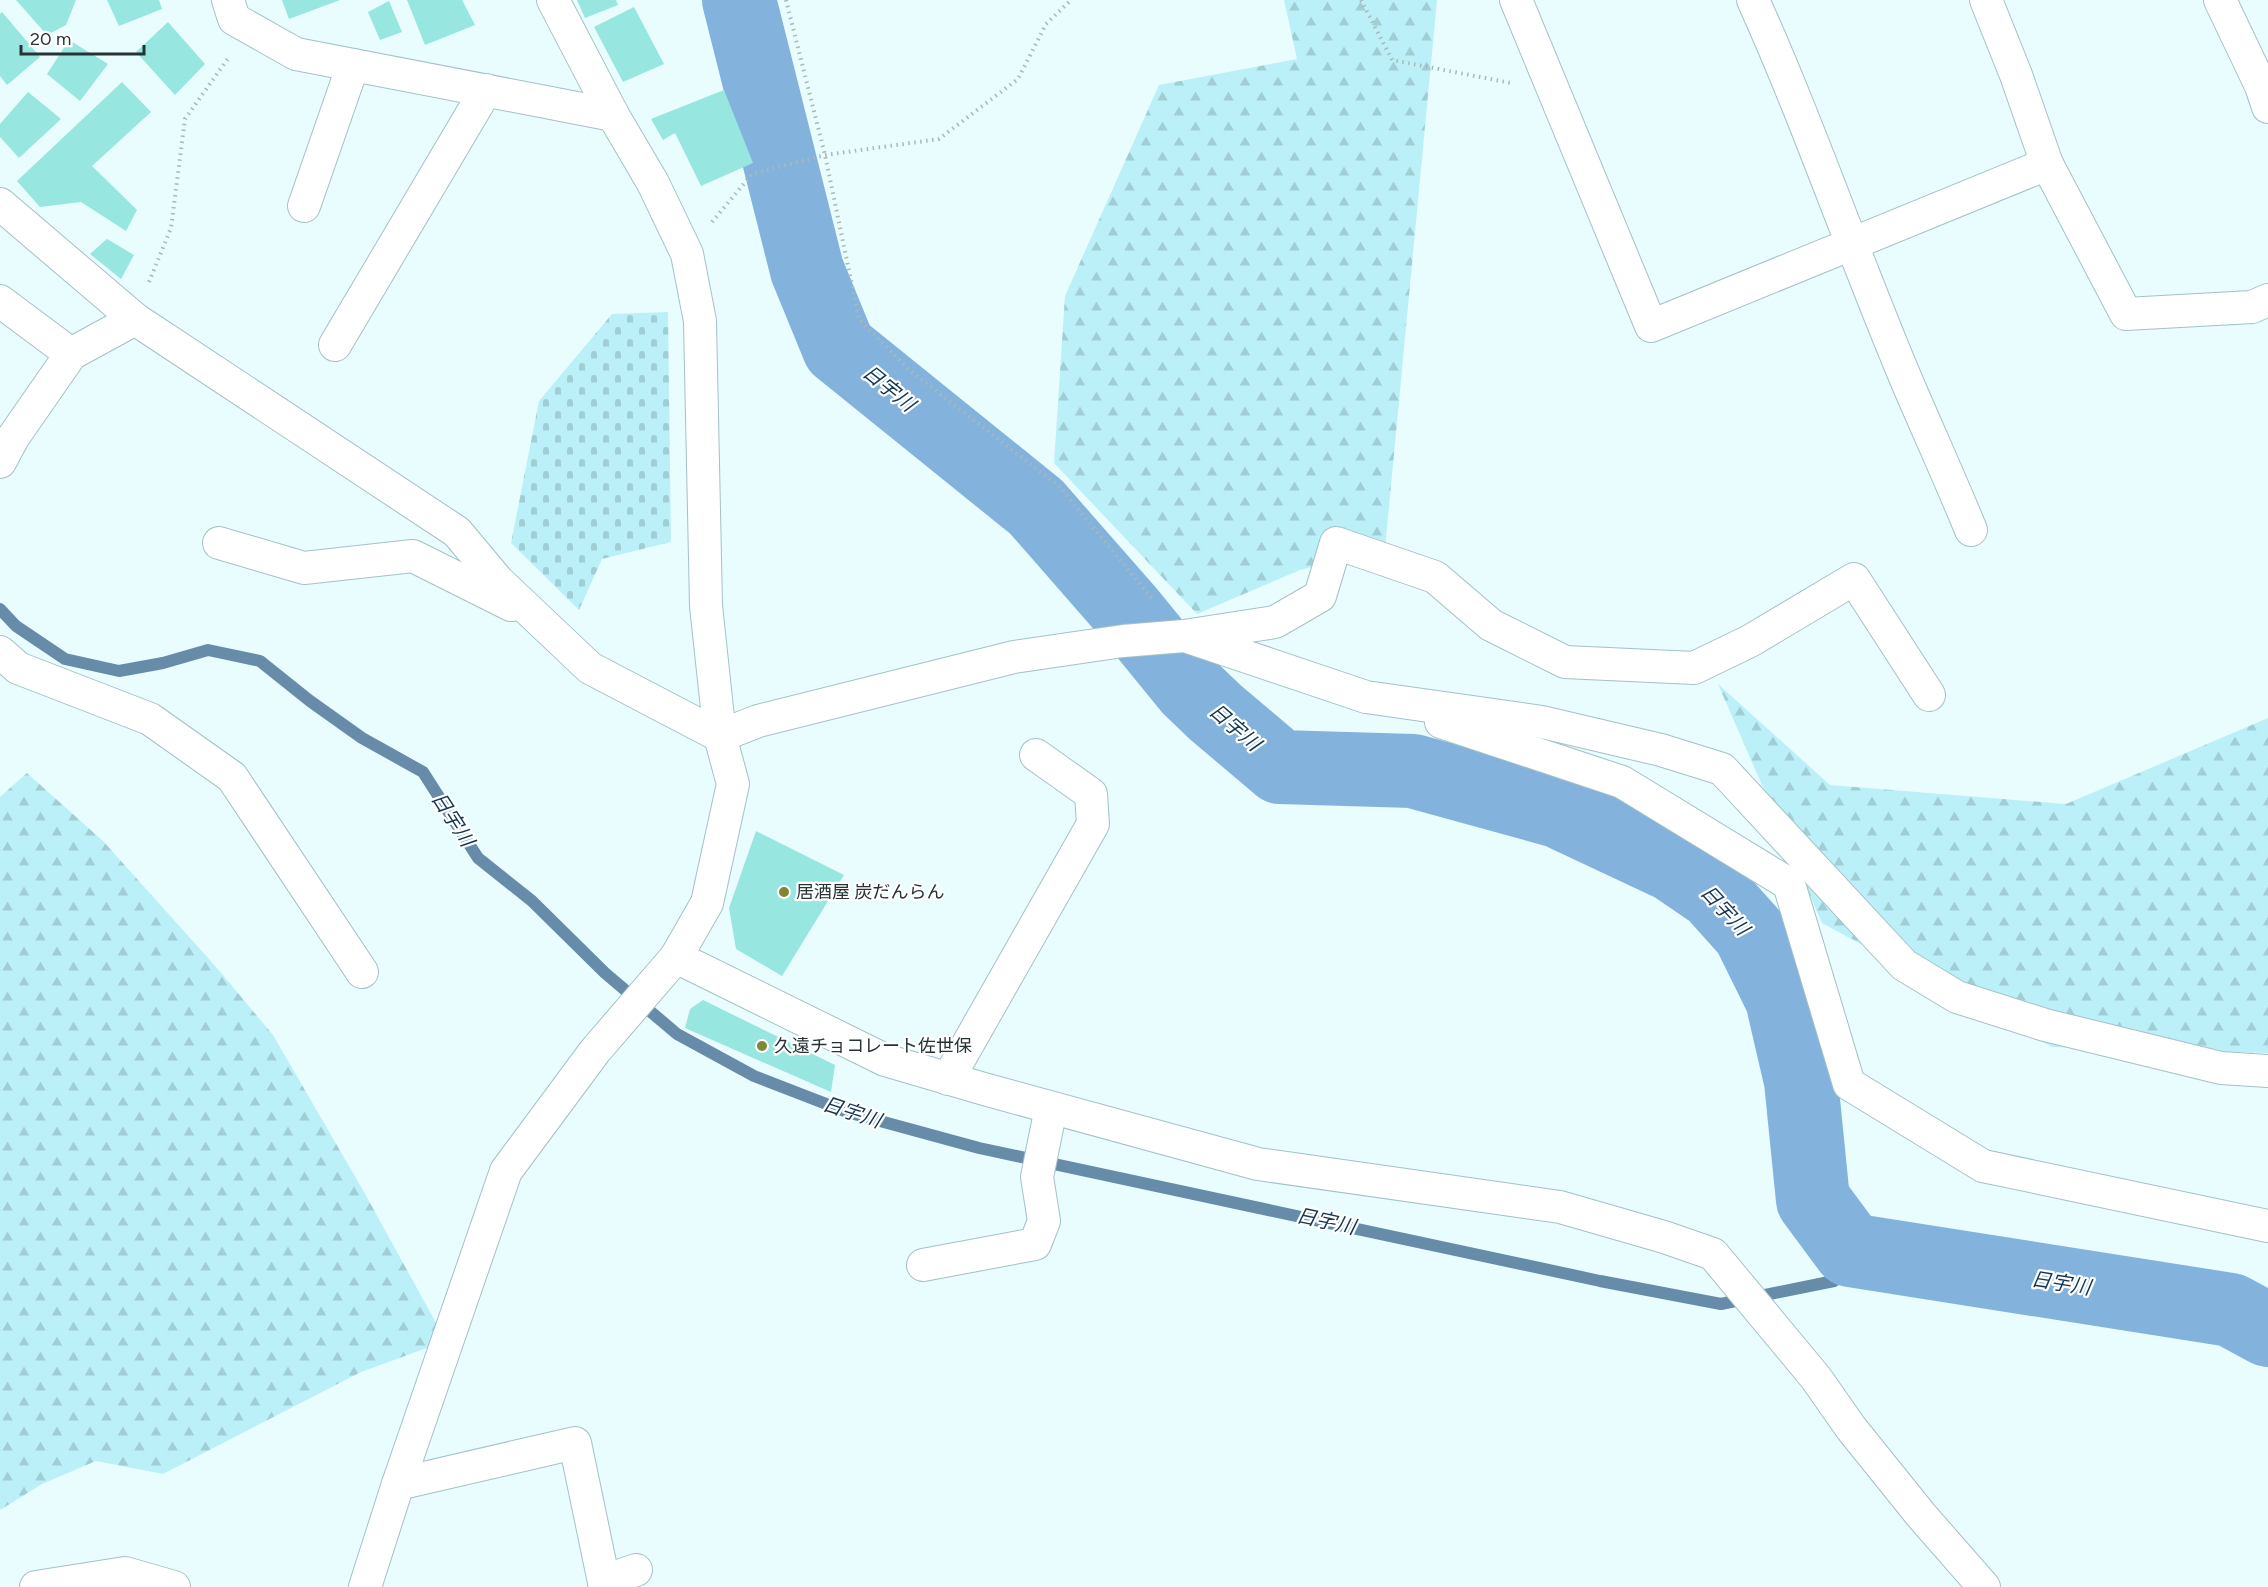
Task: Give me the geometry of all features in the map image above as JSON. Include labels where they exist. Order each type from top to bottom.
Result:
[{"type":"street","points":[[228,0],[234,19],[296,54],[613,115]]},
{"type":"street","points":[[365,1587],[398,1484],[506,1171],[595,1051],[666,968],[707,903],[733,784],[720,736],[706,606],[700,321],[687,254],[653,183],[613,115],[553,0]]},
{"type":"street","points":[[1516,0],[1651,326],[2048,164]]},
{"type":"street","points":[[1753,0],[1786,72],[1908,384],[1941,455],[1971,530]]},
{"type":"street","points":[[1986,0],[2048,164],[2126,314],[2252,307],[2268,300]]},
{"type":"street","points":[[2220,0],[2268,107]]},
{"type":"street","points":[[304,206],[353,65]]},
{"type":"street","points":[[335,345],[486,90]]},
{"type":"street","points":[[0,204],[135,319],[457,532],[498,581],[590,668],[720,736],[758,721],[1014,657],[1275,622],[1320,596],[1336,543],[1434,577],[1491,625],[1565,662],[1694,668],[1750,641],[1854,579],[1929,695]]},
{"type":"street","points":[[0,301],[71,354]]},
{"type":"street","points":[[0,462],[14,436],[71,354],[135,319]]},
{"type":"street","points":[[219,543],[304,568],[413,556],[536,617]]},
{"type":"street","points":[[1184,636],[1622,782],[1789,884],[1849,1084],[1983,1166],[2268,1226]]},
{"type":"street","points":[[0,652],[18,668],[150,719],[232,777],[362,972]]},
{"type":"street","points":[[1366,697],[1542,722],[1661,750],[1722,769],[1904,965],[1957,997],[2045,1025],[2220,1068],[2268,1071]]},
{"type":"street","points":[[948,1079],[1093,824],[1091,794],[1036,755]]},
{"type":"street","points":[[666,968],[885,1060],[948,1079],[1048,1121],[1258,1164],[1560,1207],[1664,1237],[1713,1254],[1816,1378],[1851,1428],[1984,1587]]},
{"type":"street","points":[[923,1265],[1035,1244],[1044,1221],[1037,1177],[1048,1121]]},
{"type":"street","points":[[398,1484],[575,1443],[604,1584],[636,1570]]},
{"type":"street","points":[[36,1587],[125,1574],[174,1587]]},
{"type":"path","points":[[786,0],[825,155],[859,319],[909,370],[1060,487],[1184,636]]},
{"type":"path","points":[[687,254],[752,174],[825,155],[939,139],[1018,79],[1046,24],[1071,0]]},
{"type":"path","points":[[1361,0],[1392,60],[1554,91]]},
{"type":"path","points":[[135,319],[171,228],[185,119],[250,28]]},
{"type":"green space","points":[[1284,0],[1437,0],[1385,549],[1300,570],[1197,614],[1054,463],[1065,296],[1159,85],[1297,59]]},
{"type":"green space","points":[[668,312],[671,542],[602,559],[579,610],[511,543],[539,401],[612,314]]},
{"type":"green space","points":[[1718,684],[1830,785],[2066,804],[2268,718],[2268,1053],[2052,1047],[1822,923]]},
{"type":"green space","points":[[27,773],[103,841],[217,968],[273,1035],[364,1192],[446,1341],[361,1372],[163,1474],[96,1461],[42,1484],[0,1510],[0,797]]},
{"type":"building","points":[[16,0],[76,0],[66,25],[47,35]]},
{"type":"building","points":[[107,0],[159,0],[162,9],[119,26]]},
{"type":"building","points":[[282,0],[340,0],[289,19]]},
{"type":"building","points":[[407,0],[462,0],[475,25],[425,45]]},
{"type":"building","points":[[577,0],[616,0],[618,5],[585,18]]},
{"type":"building","points":[[389,1],[402,32],[380,40],[368,12]]},
{"type":"building","points":[[634,7],[664,64],[623,82],[594,27]]},
{"type":"building","points":[[2,12],[40,57],[7,85],[0,76],[0,14]]},
{"type":"building","points":[[168,22],[205,64],[175,95],[136,52]]},
{"type":"building","points":[[69,40],[108,64],[80,101],[47,74]]},
{"type":"building","points":[[122,82],[151,112],[92,166],[137,210],[126,231],[81,202],[40,207],[17,181]]},
{"type":"building","points":[[724,90],[753,163],[701,186],[675,133],[663,140],[651,119]]},
{"type":"building","points":[[28,92],[61,119],[19,158],[0,137],[0,124]]},
{"type":"building","points":[[107,239],[134,255],[121,279],[90,254]]},
{"type":"building","name":"居酒屋 炭だんらん","points":[[756,831],[844,875],[782,976],[736,949],[729,908]]},
{"type":"building","name":"久遠チョコレート佐世保","points":[[703,1000],[835,1065],[831,1092],[685,1028],[690,1009]]},
{"type":"waterway","name":"日宇川","points":[[739,0],[807,270],[839,348],[1036,507],[1128,612],[1190,688],[1215,712],[1280,767],[1413,771],[1558,811],[1673,865],[1714,893],[1749,932],[1782,999],[1801,1081],[1813,1200],[1850,1250],[2231,1310],[2268,1330]]},
{"type":"waterway","name":"日宇川","points":[[0,609],[16,626],[65,659],[119,671],[163,663],[208,650],[260,661],[362,738],[423,772],[478,858],[532,901],[605,973],[677,1034],[754,1076],[847,1112],[979,1148],[1600,1281],[1721,1304],[1834,1281],[1850,1250]]},
{"type":"place","name":"居酒屋 炭だんらん","points":[[784,892]]},
{"type":"place","name":"久遠チョコレート佐世保","points":[[762,1046]]}]
